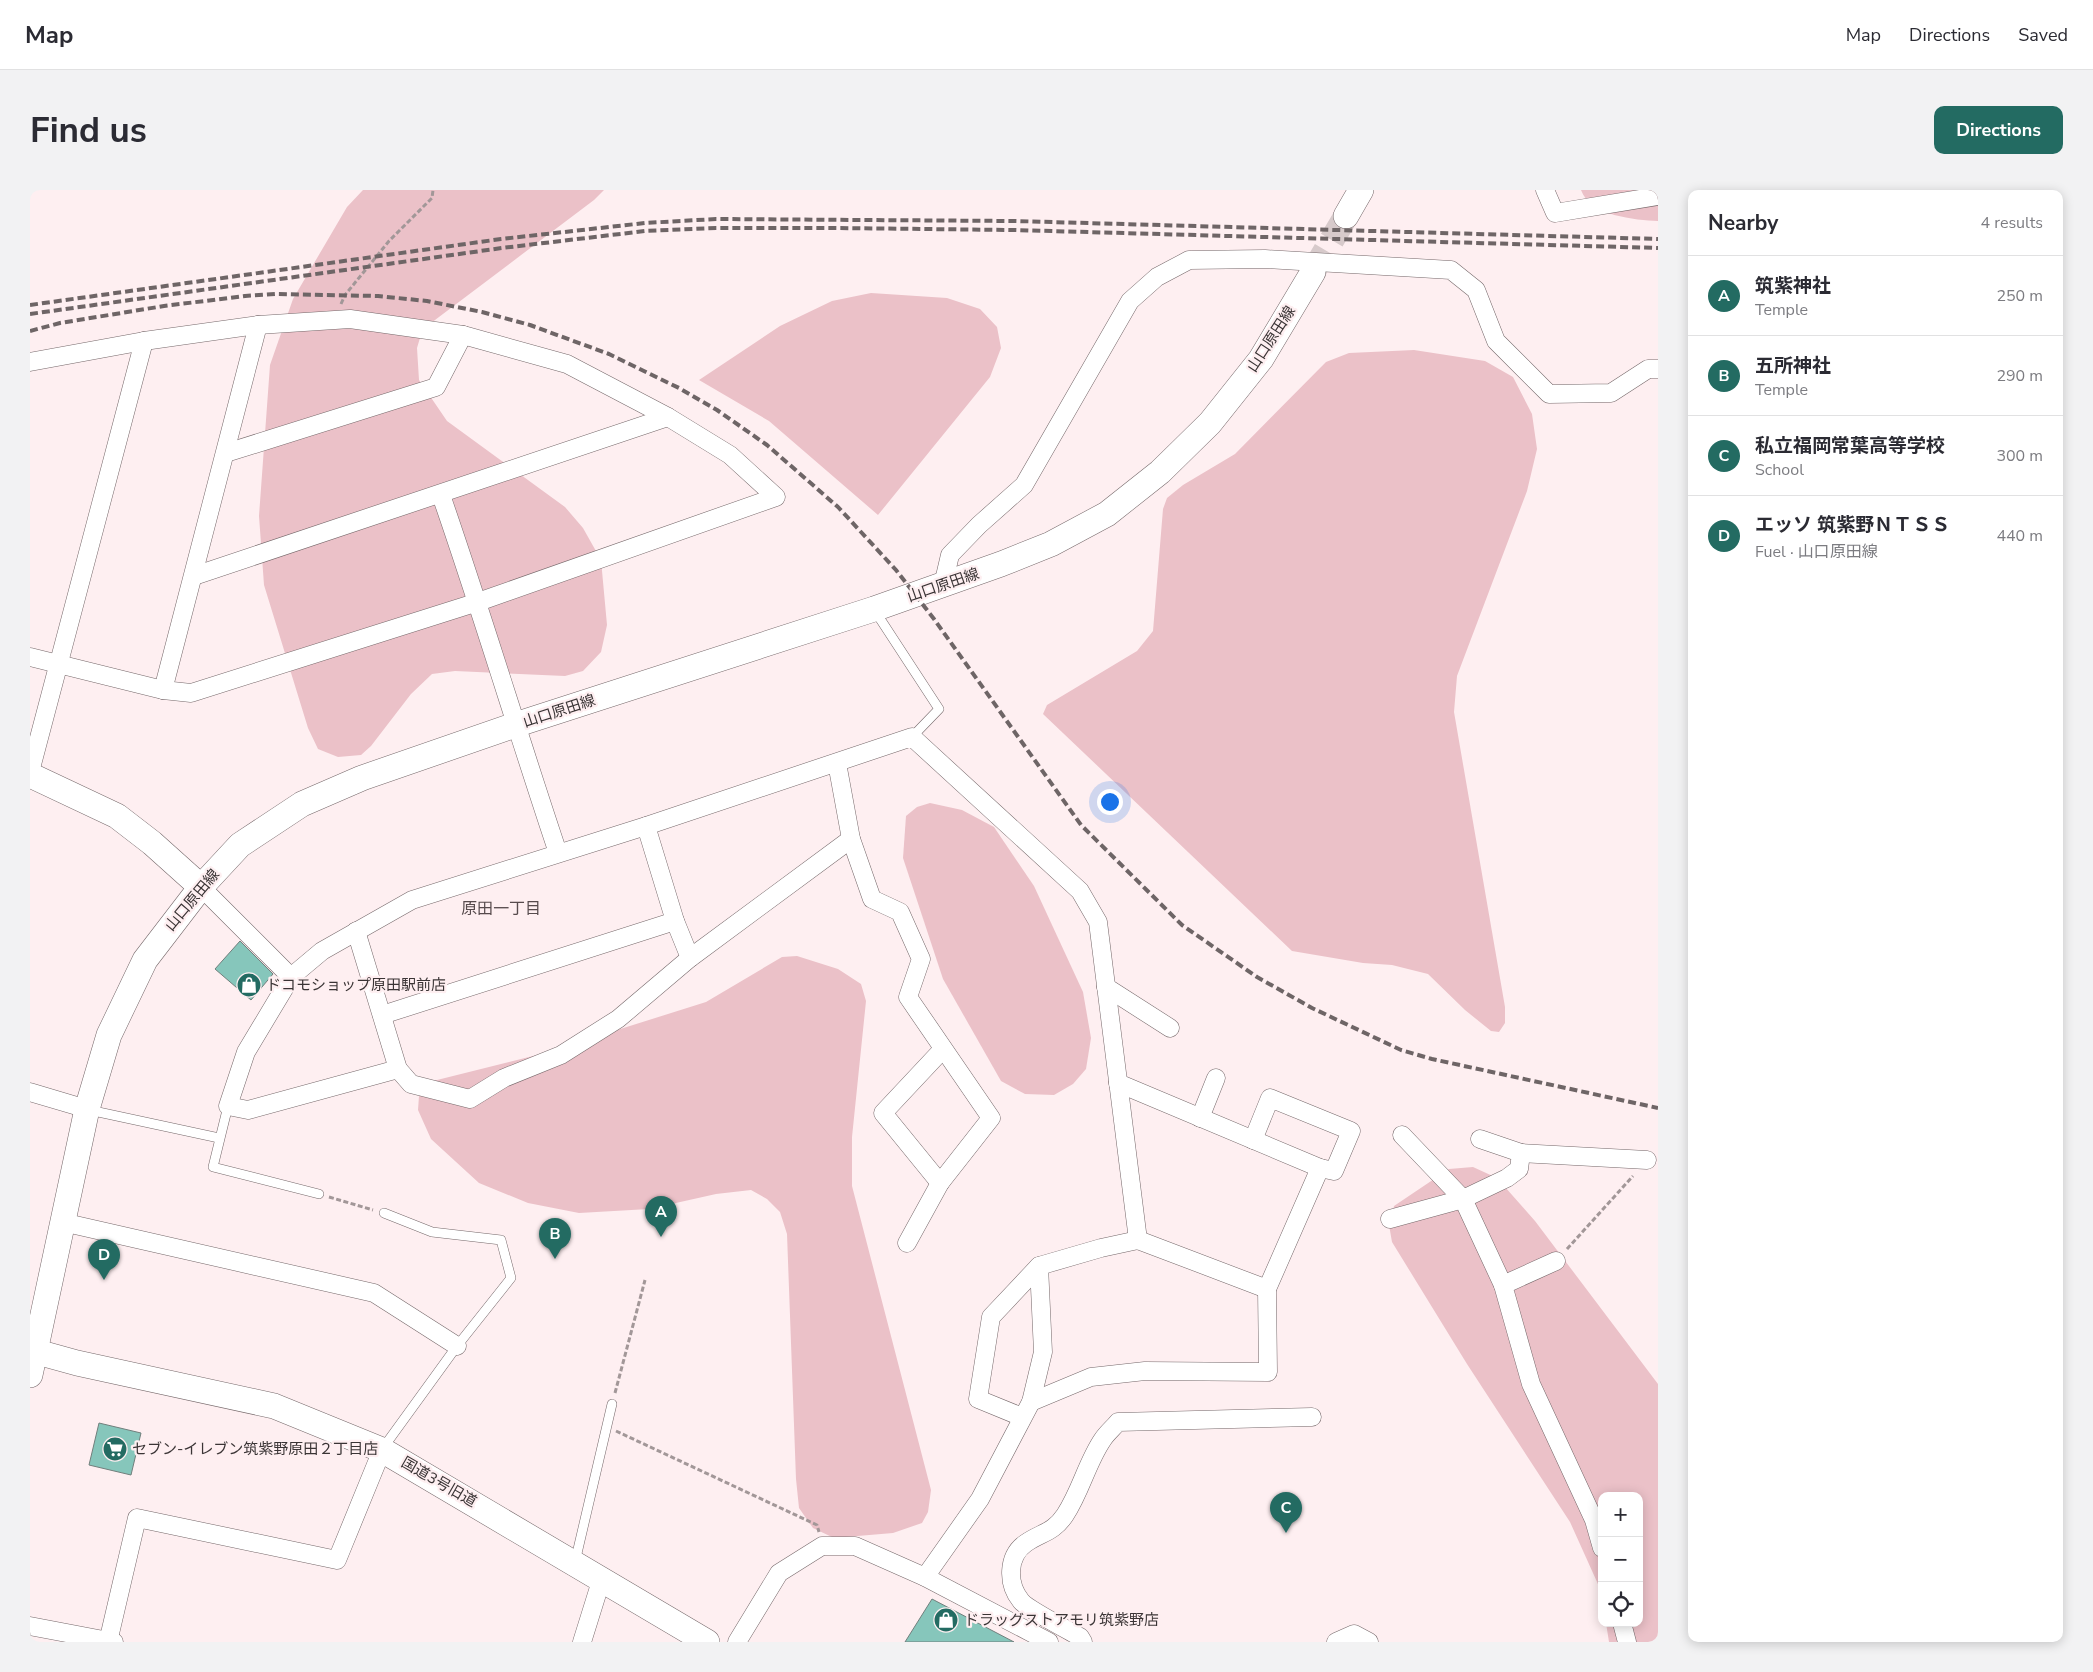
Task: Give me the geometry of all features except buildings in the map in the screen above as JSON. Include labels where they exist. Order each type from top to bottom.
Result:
[{"type":"main road","points":[[1346,216],[1361,190]]},
{"type":"main road","name":"山口原田線","points":[[30,1375],[33,1351],[86,1109],[109,1035],[145,960],[201,887],[240,845],[302,804],[362,778],[515,725],[874,609],[1051,544],[1107,514],[1160,472],[1210,423],[1260,359],[1313,272]]},
{"type":"main road","points":[[30,773],[117,816],[152,843],[201,887]]},
{"type":"main road","name":"国道3号旧道","points":[[33,1351],[78,1363],[274,1406],[382,1450],[707,1642]]},
{"type":"street","points":[[1545,190],[1555,213],[1658,196]]},
{"type":"street","points":[[943,585],[950,555],[979,525],[1024,485],[1130,301],[1157,277],[1189,260],[1265,259],[1451,270],[1476,290],[1496,341],[1549,394],[1610,393],[1648,369],[1658,369]]},
{"type":"street","points":[[30,362],[144,341],[258,325],[333,320],[350,319],[463,335],[566,364],[668,417],[730,455],[776,497],[478,602],[190,694],[163,690],[60,666],[30,657]]},
{"type":"street","points":[[163,690],[258,325]]},
{"type":"street","points":[[226,453],[436,387],[463,335]]},
{"type":"street","points":[[30,773],[60,666],[144,341]]},
{"type":"street","points":[[194,576],[668,417]]},
{"type":"street","points":[[441,494],[478,602],[515,725],[558,853]]},
{"type":"street","points":[[398,1069],[248,1110],[228,1106],[246,1052],[291,977],[322,951],[412,900],[646,826],[912,737],[1080,891],[1098,922],[1138,1240]]},
{"type":"street","points":[[837,762],[851,838],[872,899],[900,912],[921,959],[908,997],[991,1118],[940,1184],[908,1243]]},
{"type":"street","points":[[646,826],[675,921],[690,958]]},
{"type":"street","points":[[356,931],[398,1069],[411,1084],[470,1099],[504,1078],[561,1055],[618,1019],[690,958],[851,838]]},
{"type":"street","points":[[201,887],[291,977]]},
{"type":"street","points":[[382,1014],[675,921]]},
{"type":"street","points":[[1106,987],[1170,1028]]},
{"type":"street","points":[[940,1184],[883,1113],[943,1049]]},
{"type":"street","points":[[1200,1118],[1216,1078]]},
{"type":"street","points":[[1118,1083],[1320,1168],[1334,1171],[1351,1131],[1270,1098],[1254,1140]]},
{"type":"street","points":[[30,1092],[86,1109]]},
{"type":"street","points":[[1402,1135],[1463,1199],[1503,1285],[1531,1384],[1594,1520],[1599,1537]]},
{"type":"street","points":[[1480,1139],[1521,1153],[1647,1160]]},
{"type":"street","points":[[1390,1219],[1463,1199],[1507,1178],[1519,1169],[1521,1153]]},
{"type":"street","points":[[1031,1402],[1091,1378],[1145,1371],[1268,1372],[1267,1289],[1320,1168]]},
{"type":"street","points":[[62,1222],[374,1293],[457,1346]]},
{"type":"street","points":[[1022,1418],[978,1399],[991,1317],[1039,1266],[1101,1248],[1138,1240],[1267,1289]]},
{"type":"street","points":[[1503,1285],[1556,1261]]},
{"type":"street","points":[[925,1577],[980,1499],[1031,1402],[1043,1352],[1039,1266]]},
{"type":"street","points":[[1083,1642],[1080,1637],[1021,1602],[1011,1572],[1012,1561],[1018,1550],[1026,1543],[1051,1531],[1065,1515],[1103,1439],[1118,1422],[1312,1417]]},
{"type":"street","points":[[30,1626],[110,1642],[137,1518],[337,1560],[382,1450]]},
{"type":"street","points":[[737,1642],[779,1572],[822,1546],[855,1546],[925,1577],[1049,1642]]},
{"type":"street","points":[[582,1642],[601,1581]]},
{"type":"street","points":[[1623,1627],[1627,1642]]},
{"type":"street","points":[[1336,1642],[1354,1634],[1369,1642]]},
{"type":"lane","points":[[874,609],[938,709],[912,737]]},
{"type":"lane","points":[[228,1106],[213,1167],[319,1194]]},
{"type":"lane","points":[[86,1109],[219,1138]]},
{"type":"lane","points":[[382,1450],[457,1346],[510,1278],[501,1240],[432,1232],[384,1213]]},
{"type":"lane","points":[[574,1562],[612,1404]]},
{"type":"path","points":[[333,320],[345,295],[389,241],[432,198],[434,190]]},
{"type":"path","points":[[1556,1261],[1647,1160]]},
{"type":"path","points":[[319,1194],[384,1213]]},
{"type":"path","points":[[612,1404],[645,1280]]},
{"type":"path","points":[[607,1427],[817,1525],[822,1546]]},
{"type":"shaded area","points":[[363,190],[604,190],[594,200],[435,320],[422,331],[417,348],[419,380],[447,421],[565,507],[583,528],[601,560],[607,625],[601,652],[583,671],[565,676],[455,671],[432,674],[411,694],[371,746],[361,755],[338,757],[318,749],[308,728],[264,585],[259,516],[270,365],[293,299],[347,207]]},
{"type":"shaded area","points":[[1581,190],[1658,190],[1658,221],[1626,218],[1603,211],[1586,199]]},
{"type":"shaded area","points":[[871,293],[947,298],[980,309],[997,327],[1001,348],[990,377],[878,515],[769,421],[699,380],[780,326],[832,301]]},
{"type":"shaded area","points":[[1414,350],[1485,361],[1513,377],[1532,414],[1537,449],[1527,491],[1457,676],[1454,712],[1505,1007],[1505,1023],[1499,1032],[1491,1031],[1465,1010],[1428,974],[1392,965],[1363,963],[1292,951],[1043,714],[1047,705],[1137,651],[1153,631],[1163,509],[1167,498],[1183,485],[1235,454],[1326,362],[1349,353]]},
{"type":"shaded area","points":[[930,803],[962,810],[994,827],[1034,886],[1083,992],[1091,1038],[1086,1069],[1073,1084],[1054,1095],[1025,1094],[1001,1081],[943,979],[903,858],[906,816],[917,807]]},
{"type":"shaded area","points":[[797,956],[838,969],[861,984],[866,1001],[852,1137],[852,1186],[931,1490],[928,1512],[922,1523],[893,1533],[834,1538],[813,1528],[799,1508],[796,1479],[787,1234],[780,1212],[767,1199],[751,1190],[716,1194],[649,1209],[579,1213],[528,1203],[479,1183],[431,1139],[418,1110],[419,1096],[425,1083],[541,1054],[706,1002],[782,957]]},
{"type":"shaded area","points":[[1473,1167],[1497,1178],[1535,1221],[1658,1384],[1658,1642],[1609,1642],[1607,1627],[1643,1627],[1643,1492],[1598,1492],[1598,1584],[1570,1522],[1467,1364],[1392,1242],[1389,1225],[1394,1206],[1449,1169]]},
{"type":"tunnel","points":[[1313,272],[1346,216]]},
{"type":"railway","points":[[30,305],[501,239],[645,223],[716,219],[1015,221],[1658,239]]},
{"type":"railway","points":[[30,314],[502,248],[645,231],[716,228],[1014,230],[1658,248]]},
{"type":"railway","points":[[30,331],[60,323],[164,306],[245,296],[275,294],[378,296],[427,301],[482,312],[530,325],[609,354],[679,388],[717,410],[767,445],[838,507],[896,570],[934,619],[1081,825],[1182,925],[1257,977],[1312,1008],[1401,1050],[1432,1059],[1658,1108]]},
{"type":"place","name":"ドコモショップ原田駅前店","points":[[249,985]]},
{"type":"place","name":"筑紫神社","points":[[661,1237]]},
{"type":"place","name":"五所神社","points":[[555,1259]]},
{"type":"place","name":"エッソ 筑紫野ＮＴＳＳ","points":[[104,1280]]},
{"type":"place","name":"セブン-イレブン筑紫野原田２丁目店","points":[[115,1449]]},
{"type":"place","name":"私立福岡常葉高等学校","points":[[1286,1533]]},
{"type":"place","name":"ドラッグストアモリ筑紫野店","points":[[946,1620]]},
{"type":"district","name":"原田一丁目","points":[[501,909]]}]
